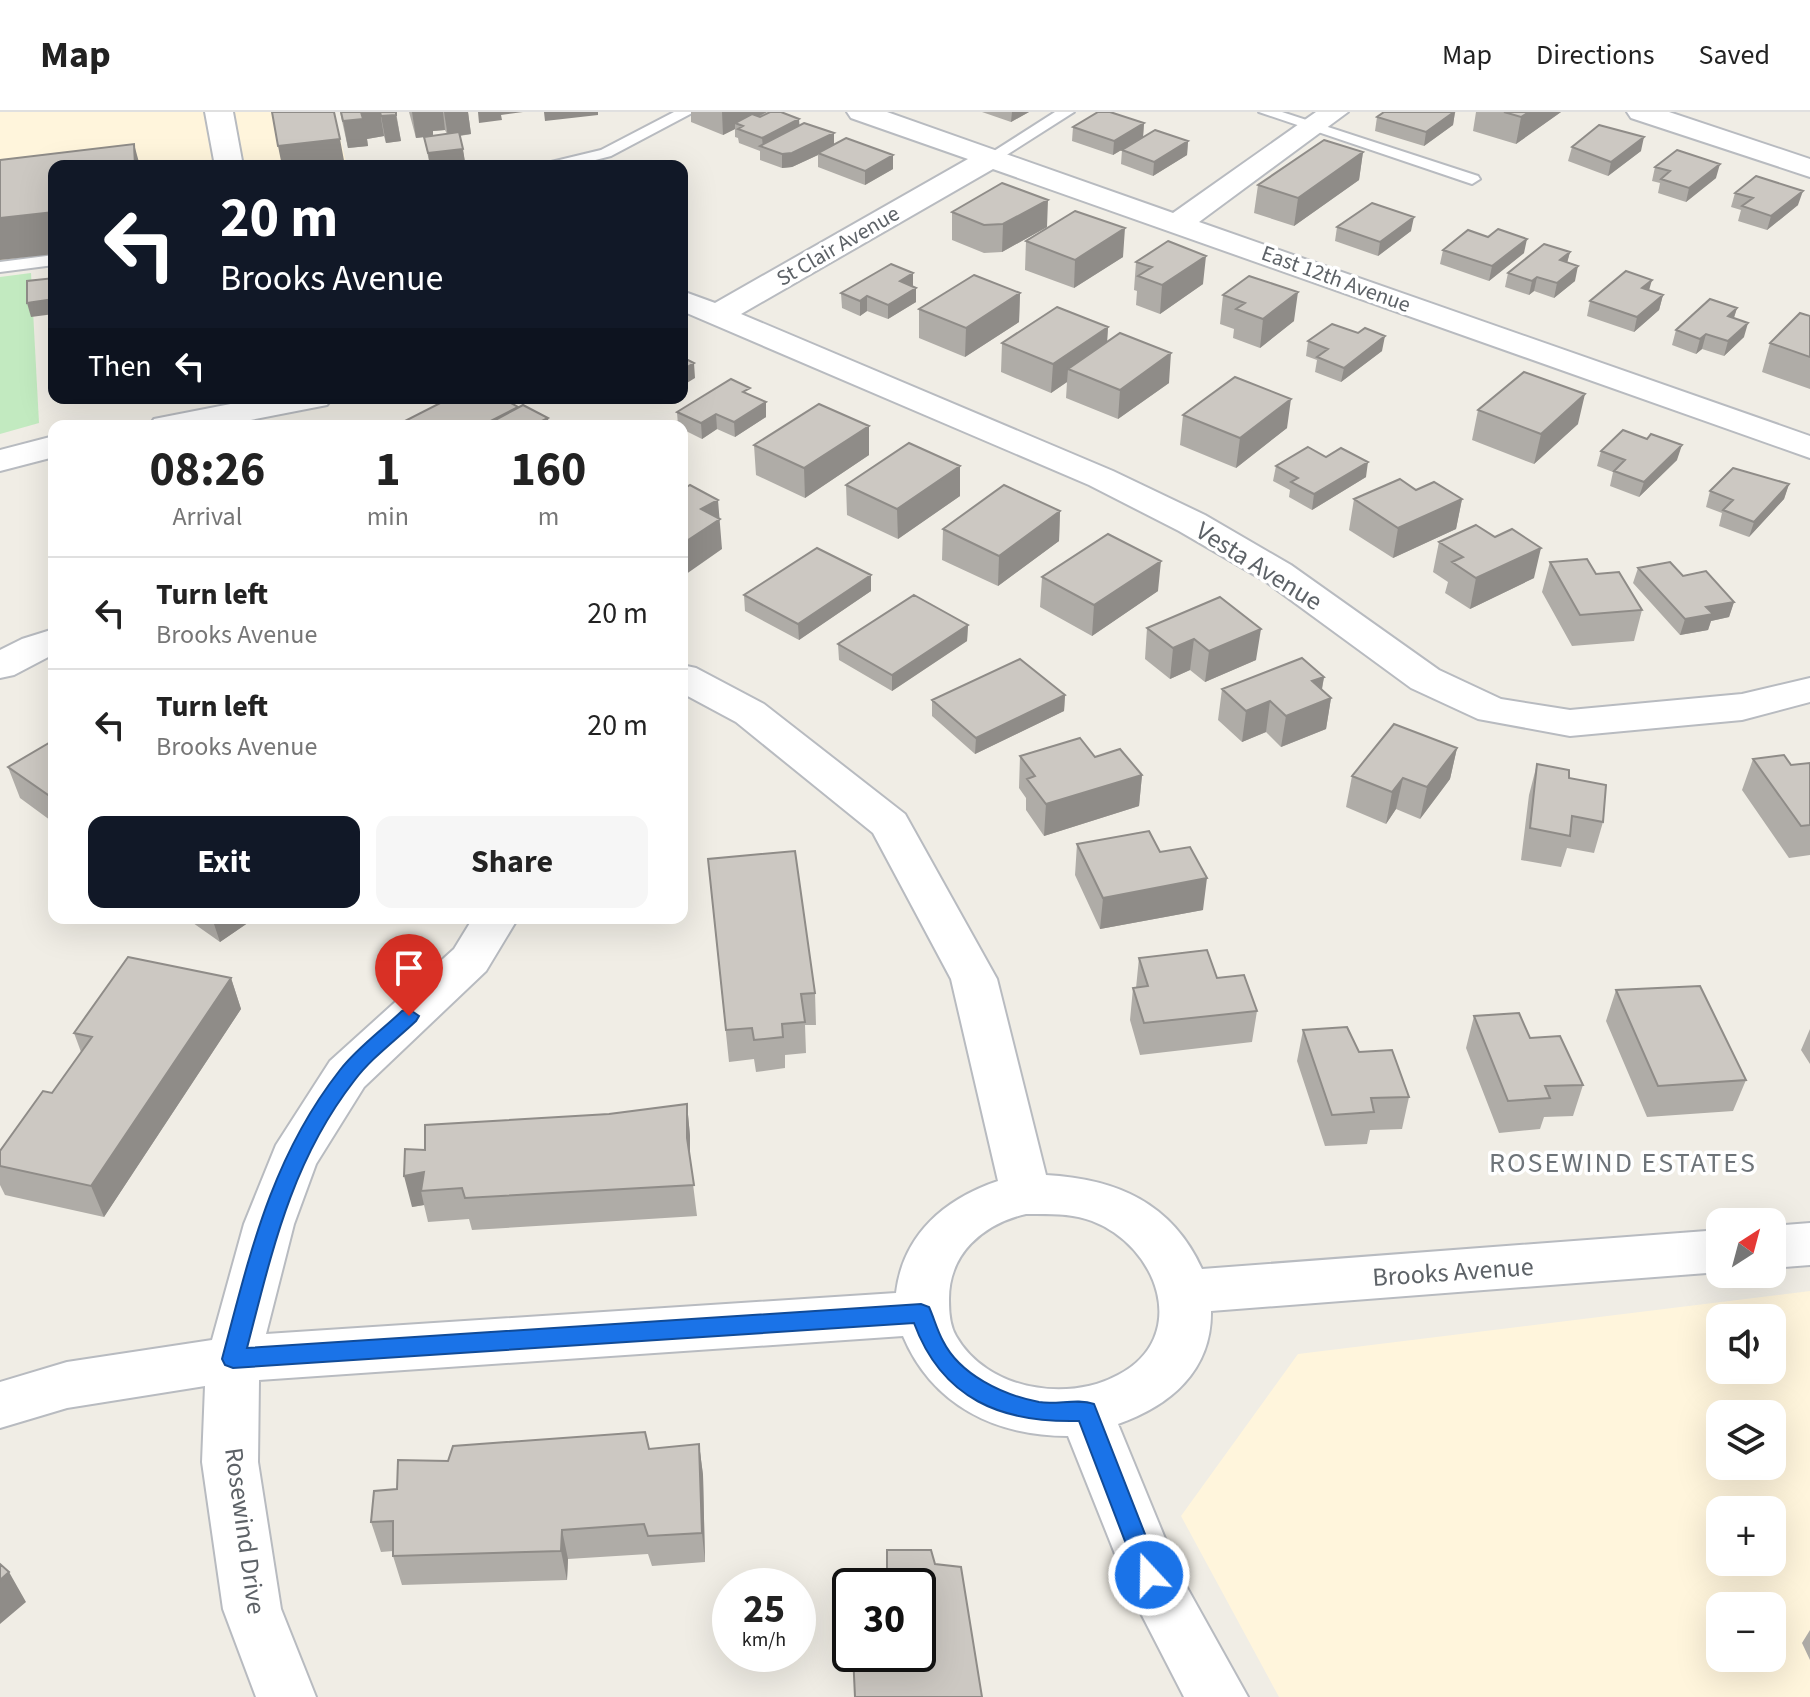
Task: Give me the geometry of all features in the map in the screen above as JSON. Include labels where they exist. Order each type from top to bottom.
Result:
[{"type":"street","points":[[219,112],[228,160]]},
{"type":"street","name":"East 12th Avenue","points":[[861,112],[1810,448]]},
{"type":"street","points":[[1641,112],[1810,168]]},
{"type":"street","points":[[1178,223],[1323,120]]},
{"type":"street","name":"St Clair Avenue","points":[[718,314],[991,158]]},
{"type":"street","points":[[688,302],[718,314]]},
{"type":"street","name":"Vesta Avenue","points":[[718,314],[1101,478],[1192,523],[1278,573],[1425,679],[1492,710],[1570,723],[1742,707],[1810,690]]},
{"type":"street","points":[[210,420],[277,411],[297,404]]},
{"type":"street","points":[[0,461],[48,448]]},
{"type":"street","points":[[0,666],[48,644]]},
{"type":"street","points":[[688,680],[750,713],[890,824],[974,979],[1026,1194]]},
{"type":"street","name":"Rosewind Drive","points":[[286,1697],[252,1609],[230,1462],[233,1359],[269,1224],[293,1159],[347,1074],[470,960],[492,924]]},
{"type":"street","points":[[1026,1194],[1069,1195],[1111,1206],[1146,1228],[1173,1257],[1186,1292],[1186,1324],[1176,1354],[1154,1381],[1124,1401],[1086,1411],[1041,1412],[998,1401],[960,1379],[935,1349],[921,1313],[921,1280],[934,1248],[958,1223],[989,1204],[1026,1194]]},
{"type":"street","points":[[1786,1246],[1810,1244]]},
{"type":"street","name":"Brooks Avenue","points":[[1186,1292],[1706,1252]]},
{"type":"street","points":[[0,1405],[67,1385],[233,1359],[921,1313]]},
{"type":"street","points":[[1086,1411],[1149,1575],[1196,1664],[1218,1697]]},
{"type":"lane","points":[[577,160],[606,153],[686,112]]},
{"type":"lane","points":[[991,158],[1066,112]]},
{"type":"lane","points":[[1267,112],[1323,120],[1472,179]]},
{"type":"lane","points":[[0,267],[48,261]]},
{"type":"shaded area","points":[[0,112],[334,112],[346,160],[48,160],[48,259],[0,265]]},
{"type":"shaded area","points":[[1810,1291],[1810,1697],[1279,1697],[1181,1516],[1298,1354]]},
{"type":"green space","points":[[31,273],[39,423],[0,434],[0,277]]},
{"type":"building","points":[[272,112],[334,112],[340,139],[278,146]]},
{"type":"building","points":[[341,112],[361,112],[363,119],[343,121]]},
{"type":"building","points":[[380,112],[396,112],[396,115],[381,116]]},
{"type":"building","points":[[770,112],[781,112],[799,119],[762,138],[738,129],[743,126],[735,123],[752,114],[760,117]]},
{"type":"building","points":[[1098,112],[1110,112],[1144,123],[1114,141],[1073,127]]},
{"type":"building","points":[[1384,112],[1454,112],[1426,132],[1377,117]]},
{"type":"building","points":[[1504,112],[1529,112],[1521,117]]},
{"type":"building","points":[[804,123],[834,133],[792,153],[782,154],[760,146]]},
{"type":"building","points":[[1599,125],[1644,137],[1611,162],[1572,147]]},
{"type":"building","points":[[1155,130],[1188,141],[1154,162],[1122,150]]},
{"type":"building","points":[[459,132],[463,149],[428,153],[424,137]]},
{"type":"building","points":[[846,138],[893,155],[865,171],[818,153]]},
{"type":"building","points":[[1324,140],[1363,152],[1298,198],[1258,185]]},
{"type":"building","points":[[134,144],[135,160],[48,160],[48,213],[0,218],[0,160]]},
{"type":"building","points":[[1677,150],[1720,164],[1689,188],[1661,179],[1670,171],[1655,167]]},
{"type":"building","points":[[1756,176],[1803,191],[1771,216],[1742,206],[1753,198],[1735,193]]},
{"type":"building","points":[[1002,183],[1048,200],[1003,224],[984,225],[952,212]]},
{"type":"building","points":[[1372,203],[1414,217],[1380,242],[1337,227]]},
{"type":"building","points":[[1075,211],[1125,228],[1075,260],[1026,241]]},
{"type":"building","points":[[1498,229],[1527,239],[1492,266],[1443,250],[1468,230],[1488,237]]},
{"type":"building","points":[[1168,241],[1206,256],[1162,285],[1138,276],[1152,267],[1136,262]]},
{"type":"building","points":[[1544,244],[1570,252],[1560,260],[1578,266],[1557,283],[1537,277],[1532,281],[1508,273]]},
{"type":"building","points":[[891,264],[913,273],[900,281],[916,288],[888,305],[867,296],[860,301],[841,293]]},
{"type":"building","points":[[1626,271],[1652,280],[1642,288],[1663,295],[1637,317],[1590,301]]},
{"type":"building","points":[[974,275],[1020,293],[966,328],[919,309]]},
{"type":"building","points":[[1249,276],[1298,292],[1263,319],[1236,309],[1245,303],[1223,295]]},
{"type":"building","points":[[48,279],[48,300],[27,303],[27,281]]},
{"type":"building","points":[[1710,299],[1737,308],[1728,316],[1748,323],[1728,341],[1706,334],[1700,339],[1676,330]]},
{"type":"building","points":[[1057,307],[1108,327],[1053,364],[1002,343]]},
{"type":"building","points":[[1800,313],[1810,316],[1810,357],[1770,343]]},
{"type":"building","points":[[1332,324],[1358,333],[1365,328],[1385,336],[1344,368],[1317,357],[1328,349],[1308,341]]},
{"type":"building","points":[[1120,333],[1171,353],[1120,390],[1068,369]]},
{"type":"building","points":[[1524,372],[1585,394],[1541,434],[1478,410]]},
{"type":"building","points":[[1235,377],[1291,399],[1240,438],[1183,415]]},
{"type":"building","points":[[731,379],[750,388],[743,392],[766,402],[734,422],[716,414],[701,423],[677,412]]},
{"type":"building","points":[[438,404],[513,404],[518,407],[493,420],[407,420]]},
{"type":"building","points":[[819,404],[869,426],[804,468],[754,445]]},
{"type":"building","points":[[523,405],[548,418],[544,420],[495,420]]},
{"type":"building","points":[[1623,430],[1647,439],[1651,434],[1682,445],[1644,482],[1614,471],[1625,460],[1601,451]]},
{"type":"building","points":[[909,443],[960,466],[897,509],[846,485]]},
{"type":"building","points":[[1308,447],[1326,457],[1341,448],[1368,462],[1314,494],[1291,482],[1298,478],[1276,466]]},
{"type":"building","points":[[1733,468],[1789,484],[1754,522],[1723,510],[1733,500],[1710,491]]},
{"type":"building","points":[[1400,479],[1416,490],[1434,482],[1462,499],[1398,528],[1354,499]]},
{"type":"building","points":[[1004,485],[1060,511],[999,556],[943,529]]},
{"type":"building","points":[[688,486],[718,500],[701,509],[720,519],[688,540]]},
{"type":"building","points":[[1476,525],[1495,537],[1512,529],[1541,548],[1476,578],[1452,562],[1463,557],[1439,542]]},
{"type":"building","points":[[1108,534],[1161,561],[1094,605],[1042,577]]},
{"type":"building","points":[[817,548],[871,575],[798,624],[744,595]]},
{"type":"building","points":[[1587,559],[1596,574],[1619,572],[1642,610],[1580,615],[1550,562]]},
{"type":"building","points":[[1670,562],[1683,576],[1706,571],[1734,602],[1706,607],[1713,614],[1685,619],[1638,568]]},
{"type":"building","points":[[914,595],[968,625],[892,675],[838,644]]},
{"type":"building","points":[[1220,597],[1261,629],[1209,651],[1194,639],[1173,648],[1147,628]]},
{"type":"building","points":[[1302,658],[1324,677],[1312,681],[1331,698],[1286,716],[1270,701],[1246,711],[1222,689]]},
{"type":"building","points":[[1020,659],[1065,695],[976,738],[932,700]]},
{"type":"building","points":[[1394,724],[1457,748],[1427,787],[1403,778],[1392,792],[1352,776]]},
{"type":"building","points":[[1080,738],[1095,757],[1120,749],[1142,775],[1046,804],[1027,779],[1035,776],[1020,756]]},
{"type":"building","points":[[48,744],[48,795],[8,767]]},
{"type":"building","points":[[1784,755],[1791,765],[1810,763],[1810,825],[1801,826],[1753,759]]},
{"type":"building","points":[[1537,764],[1569,770],[1569,778],[1606,785],[1603,822],[1572,816],[1570,836],[1530,828]]},
{"type":"building","points":[[1149,831],[1160,852],[1190,847],[1207,878],[1103,898],[1077,844]]},
{"type":"building","points":[[795,851],[815,993],[801,994],[805,1022],[782,1024],[783,1037],[754,1040],[752,1028],[726,1030],[708,859]]},
{"type":"building","points":[[1207,950],[1217,978],[1244,975],[1257,1011],[1144,1023],[1133,988],[1148,986],[1139,958]]},
{"type":"building","points":[[128,957],[231,978],[91,1186],[0,1166],[0,1151],[43,1091],[52,1093],[92,1037],[74,1033]]},
{"type":"building","points":[[1700,986],[1746,1080],[1658,1086],[1616,990]]},
{"type":"building","points":[[1519,1013],[1530,1038],[1560,1036],[1583,1085],[1545,1086],[1550,1098],[1508,1101],[1474,1016]]},
{"type":"building","points":[[1347,1027],[1359,1052],[1392,1050],[1409,1097],[1371,1098],[1374,1112],[1332,1115],[1303,1030]]},
{"type":"building","points":[[687,1104],[687,1138],[694,1185],[465,1198],[462,1188],[421,1191],[424,1172],[404,1176],[405,1149],[425,1150],[425,1125],[609,1114]]},
{"type":"building","points":[[645,1432],[649,1449],[699,1444],[702,1533],[648,1536],[644,1524],[562,1530],[561,1551],[393,1556],[393,1521],[371,1522],[374,1491],[397,1489],[398,1460],[448,1461],[453,1446]]},
{"type":"building","points":[[887,1550],[931,1550],[935,1564],[961,1567],[982,1697],[855,1697],[854,1672],[936,1672],[936,1568],[887,1568]]},
{"type":"building","points":[[0,1564],[9,1572],[0,1580]]},
{"type":"district","name":"ROSEWIND ESTATES","points":[[1623,1163]]},
{"type":"route","points":[[409,1016],[347,1074],[293,1159],[269,1224],[233,1359],[921,1313],[935,1349],[960,1379],[998,1401],[1041,1412],[1086,1411],[1149,1575]]}]
